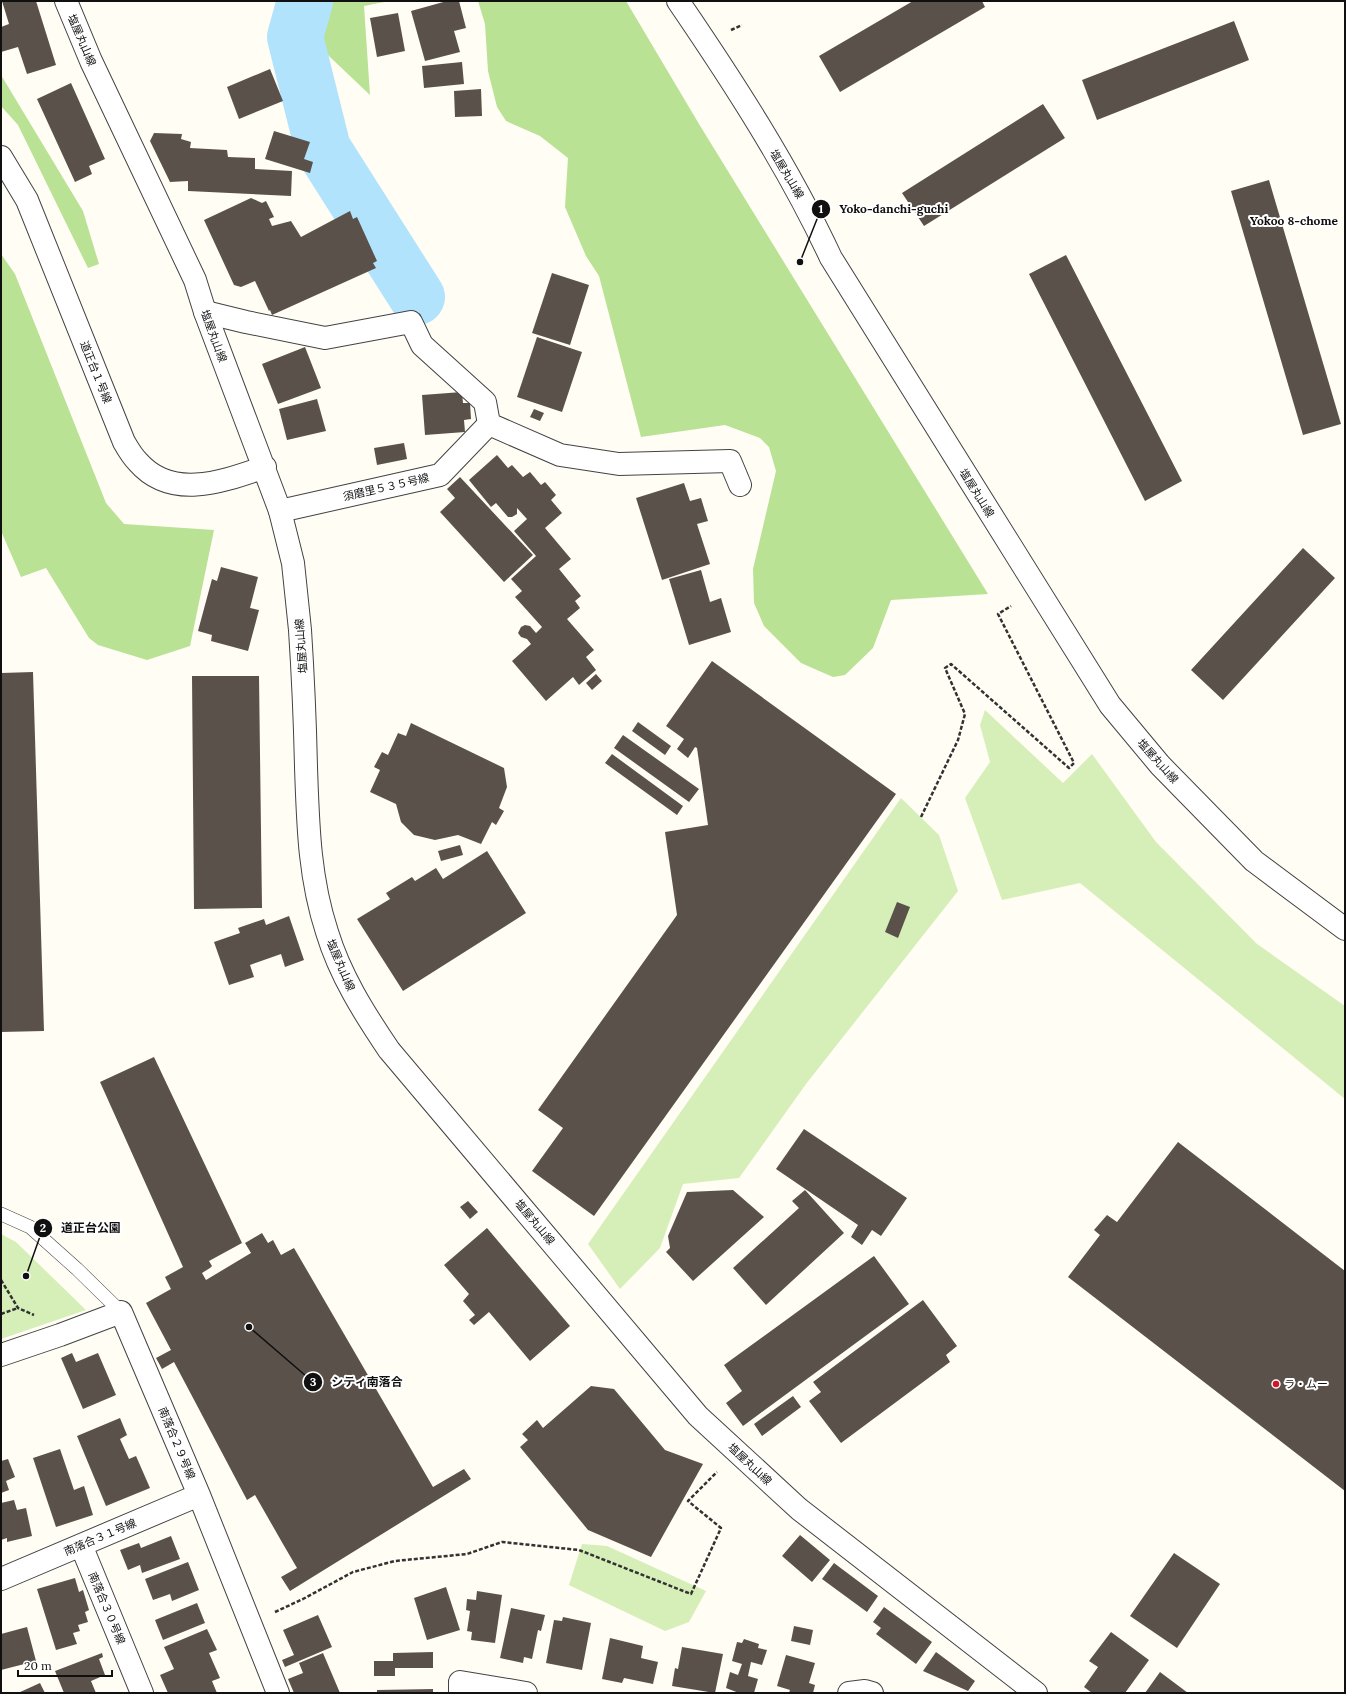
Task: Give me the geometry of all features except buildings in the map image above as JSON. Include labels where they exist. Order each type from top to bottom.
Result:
[{"type":"street","name":"塩屋丸山線","points":[[66,1],[91,62],[196,280],[205,312],[265,467],[288,538],[298,595],[304,690],[309,848],[327,933],[340,967],[354,995],[389,1050],[698,1416],[798,1509],[1036,1693]]},
{"type":"street","name":"塩屋丸山線","points":[[678,1],[722,66],[811,215],[831,258],[1110,705],[1156,761],[1249,856],[1345,929]]},
{"type":"street","name":"道正台１号線","points":[[1,157],[27,200],[124,442],[137,462],[156,478],[189,486],[224,482],[265,467]]},
{"type":"street","points":[[205,312],[325,338],[411,322],[422,345],[485,402],[489,424],[560,455],[619,464],[730,462],[740,485]]},
{"type":"street","name":"須磨里５３５号線","points":[[280,511],[440,474],[489,424]]},
{"type":"street","points":[[1,1355],[60,1336],[121,1312]]},
{"type":"street","name":"南落合２９号線","points":[[121,1312],[199,1496],[278,1693]]},
{"type":"street","name":"南落合３１号線","points":[[1,1579],[199,1496]]},
{"type":"street","name":"南落合３０号線","points":[[81,1546],[142,1693]]},
{"type":"street","points":[[460,1693],[460,1682],[526,1693]]},
{"type":"street","points":[[849,1693],[865,1691],[872,1693]]},
{"type":"lane","points":[[1,1214],[30,1227],[77,1269],[121,1312]]},
{"type":"path","points":[[731,30],[742,25]]},
{"type":"path","points":[[921,817],[958,740],[965,714],[944,668],[951,664],[1069,768],[1074,763],[998,614],[1011,606]]},
{"type":"path","points":[[1,1280],[18,1308],[32,1313],[60,1336]]},
{"type":"path","points":[[1,1314],[18,1308]]},
{"type":"path","points":[[250,1623],[303,1599],[353,1572],[395,1561],[467,1554],[502,1542],[579,1550],[692,1594],[721,1528],[688,1501],[719,1470]]},
{"type":"green space","points":[[329,1],[389,1],[364,6],[370,95],[311,39],[325,22]]},
{"type":"green space","points":[[478,1],[626,1],[699,124],[988,594],[891,600],[873,648],[845,675],[833,677],[801,663],[764,626],[754,603],[753,569],[776,471],[769,447],[760,438],[725,425],[641,437],[599,276],[586,256],[565,207],[568,158],[540,136],[506,121],[497,107],[488,71],[485,24]]},
{"type":"green space","points":[[1,75],[83,211],[99,264],[88,268],[18,125],[1,106]]},
{"type":"green space","points":[[1,254],[15,274],[106,503],[124,524],[214,530],[190,646],[147,660],[98,645],[89,638],[46,568],[21,577],[1,531]]},
{"type":"green space","points":[[985,710],[1063,783],[1092,754],[1156,842],[1257,944],[1345,1006],[1345,1099],[1080,883],[1002,900],[965,798],[990,762],[980,725]]},
{"type":"green space","points":[[901,798],[939,835],[958,891],[806,1084],[739,1178],[683,1184],[660,1248],[620,1289],[588,1244]]},
{"type":"green space","points":[[1,1234],[16,1242],[86,1310],[1,1339]]},
{"type":"green space","points":[[582,1544],[607,1546],[706,1591],[689,1622],[665,1631],[569,1585]]},
{"type":"waterway","points":[[305,1],[295,37],[323,149],[417,297]]},
{"type":"place","name":"Yoko-danchi-guchi","points":[[800,262]]},
{"type":"place","name":"道正台公園","points":[[26,1276]]},
{"type":"place","name":"シティ南落合","points":[[249,1327]]},
{"type":"place","name":"ラ・ムー","points":[[1276,1384]]},
{"type":"district","name":"Yokoo 8-chome","points":[[1294,220]]}]
